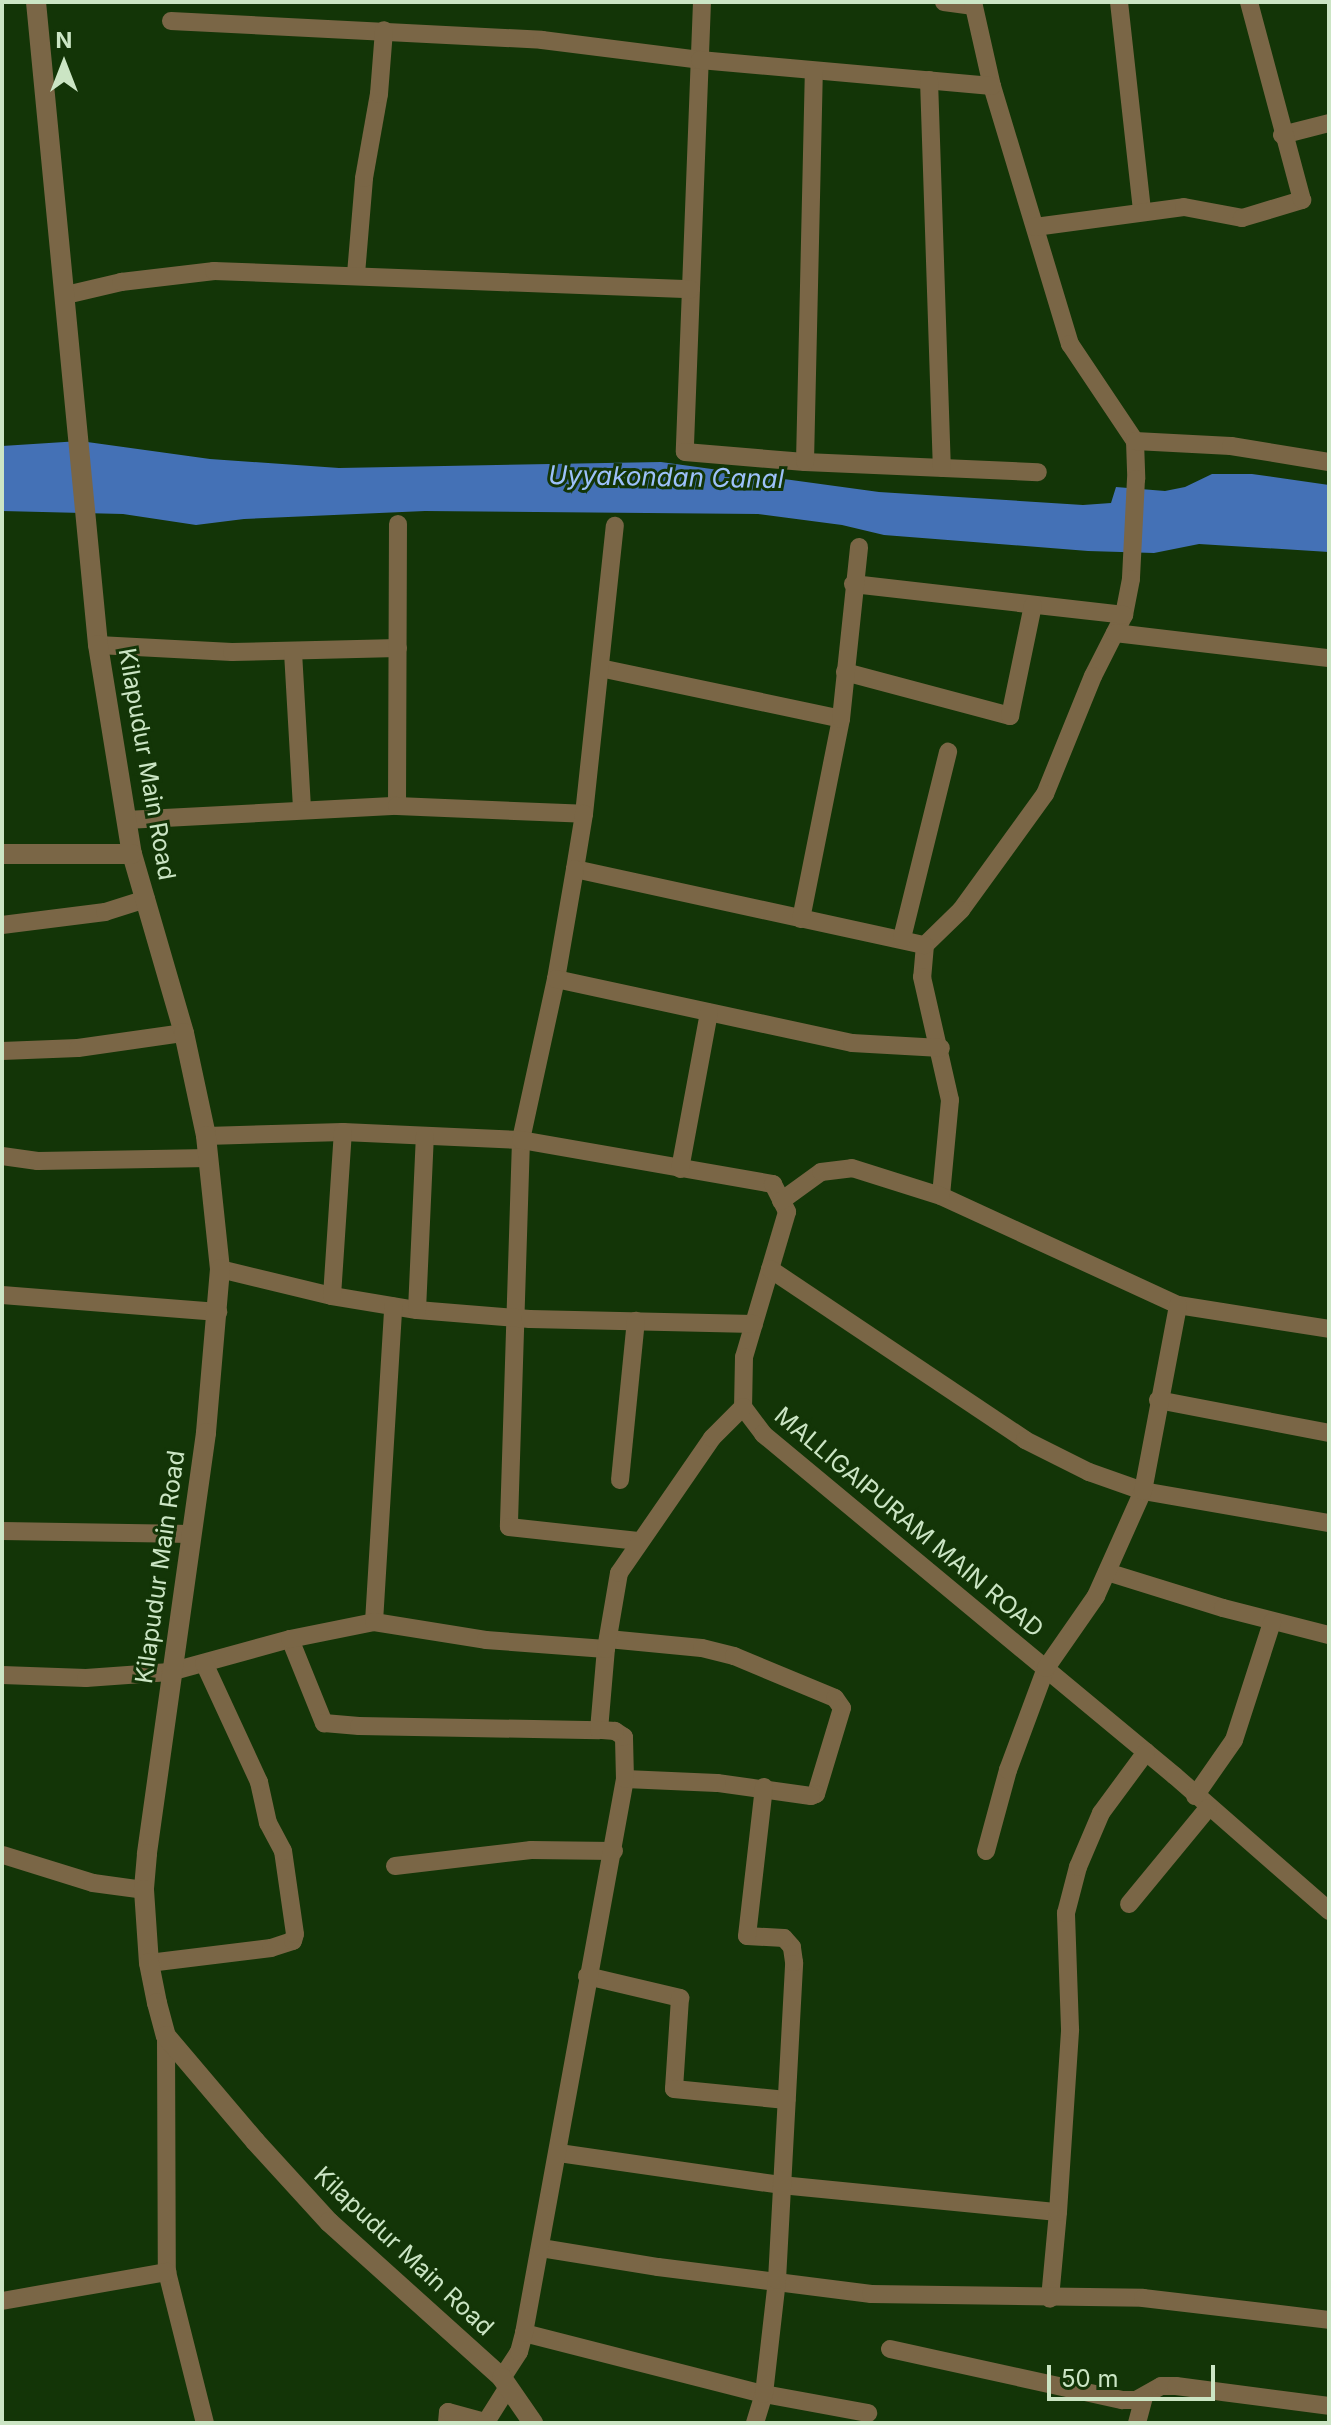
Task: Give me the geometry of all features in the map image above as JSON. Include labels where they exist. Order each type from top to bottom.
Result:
[{"type":"street","name":"Kilapudur Main Road","points":[[36,2],[95,582],[98,645],[132,854],[184,1033],[206,1136],[220,1269],[218,1312],[192,1534],[170,1672],[144,1890],[149,1963],[166,2036],[329,2222],[505,2383],[533,2423]]},
{"type":"street","points":[[702,2],[685,452],[805,462],[1038,472]]},
{"type":"street","points":[[941,1196],[950,1100],[941,1048],[922,977],[925,945],[961,910],[1045,794],[1093,676],[1124,615],[1132,565],[1136,479],[1135,441],[1070,344],[992,86],[973,4],[944,2]]},
{"type":"street","points":[[1119,2],[1142,210]]},
{"type":"street","points":[[1035,227],[1142,210],[1184,207],[1242,218],[1302,200],[1282,135],[1249,2]]},
{"type":"street","points":[[171,21],[542,40],[814,72],[992,86]]},
{"type":"street","points":[[356,274],[364,178],[379,94],[384,30]]},
{"type":"street","points":[[805,462],[814,72]]},
{"type":"street","points":[[929,80],[942,468]]},
{"type":"street","points":[[1282,135],[1329,123]]},
{"type":"street","points":[[66,295],[121,282],[214,271],[691,289]]},
{"type":"street","points":[[1135,441],[1231,446],[1329,462]]},
{"type":"street","points":[[397,806],[398,524]]},
{"type":"street","points":[[615,526],[584,814],[556,979],[521,1140],[509,1527],[638,1541]]},
{"type":"street","points":[[801,919],[841,719],[859,547]]},
{"type":"street","points":[[853,584],[1124,615]]},
{"type":"street","points":[[845,672],[1010,716],[1033,605]]},
{"type":"street","points":[[1115,633],[1329,658]]},
{"type":"street","points":[[98,645],[293,652],[398,648]]},
{"type":"street","points":[[293,652],[302,810]]},
{"type":"street","points":[[600,668],[841,719]]},
{"type":"street","points":[[902,938],[948,752]]},
{"type":"street","points":[[126,820],[397,806],[584,814]]},
{"type":"street","points":[[2,854],[132,854]]},
{"type":"street","points":[[575,869],[925,945]]},
{"type":"street","points":[[2,925],[105,912],[146,899]]},
{"type":"street","points":[[556,979],[852,1043],[941,1048]]},
{"type":"street","points":[[680,1169],[709,1013]]},
{"type":"street","points":[[2,1051],[78,1048],[184,1033]]},
{"type":"street","points":[[332,1296],[343,1132]]},
{"type":"street","points":[[206,1136],[343,1132],[521,1140],[773,1184],[781,1201],[821,1172],[852,1168],[941,1196],[1178,1305],[1329,1329]]},
{"type":"street","points":[[417,1310],[425,1136]]},
{"type":"street","points":[[2,1156],[38,1161],[209,1158]]},
{"type":"street","name":"MALLIGAIPURAM MAIN ROAD","points":[[781,1201],[787,1212],[744,1357],[743,1407],[763,1434],[1146,1752],[1329,1911]]},
{"type":"street","points":[[220,1269],[332,1296],[417,1310],[514,1317],[754,1324]]},
{"type":"street","points":[[770,1269],[1025,1440],[1089,1472],[1143,1491],[1329,1523]]},
{"type":"street","points":[[2,1295],[218,1312]]},
{"type":"street","points":[[986,1851],[1008,1770],[1046,1668],[1096,1596],[1143,1491],[1178,1305]]},
{"type":"street","points":[[374,1622],[393,1307]]},
{"type":"street","points":[[620,1480],[636,1321]]},
{"type":"street","points":[[1158,1400],[1329,1433]]},
{"type":"street","points":[[599,1730],[607,1644],[619,1573],[638,1541],[712,1438],[743,1407]]},
{"type":"street","points":[[2,1531],[192,1534]]},
{"type":"street","points":[[1107,1572],[1272,1622],[1329,1635]]},
{"type":"street","points":[[2,1675],[86,1678],[170,1672],[290,1639],[374,1622],[486,1640],[702,1648],[734,1656],[840,1702],[842,1708],[816,1794],[764,1787],[625,1779]]},
{"type":"street","points":[[1129,1904],[1202,1802],[1234,1740],[1272,1622]]},
{"type":"street","points":[[290,1639],[324,1723],[599,1730],[615,1731],[624,1737],[625,1779],[614,1851],[587,1976],[559,2153],[524,2333],[519,2352],[486,2422],[448,2412],[447,2423]]},
{"type":"street","points":[[149,1963],[271,1948],[293,1941],[295,1934],[283,1851],[268,1823],[259,1782],[204,1663]]},
{"type":"street","points":[[1050,2299],[1070,2029],[1066,1913],[1078,1867],[1101,1813],[1146,1752]]},
{"type":"street","points":[[755,2423],[764,2394],[777,2280],[792,1947],[784,1938],[747,1936],[764,1787]]},
{"type":"street","points":[[395,1866],[531,1850],[614,1851]]},
{"type":"street","points":[[3,1855],[93,1883],[144,1890]]},
{"type":"street","points":[[587,1976],[680,1998],[674,2089],[786,2100]]},
{"type":"street","points":[[166,2036],[167,2272],[205,2423]]},
{"type":"street","points":[[559,2153],[781,2185],[1058,2212]]},
{"type":"street","points":[[541,2248],[658,2267],[871,2294],[1143,2298],[1329,2320]]},
{"type":"street","points":[[2,2301],[167,2272]]},
{"type":"street","points":[[524,2333],[764,2394],[868,2413]]},
{"type":"street","points":[[890,2349],[1122,2400],[1144,2397],[1161,2386],[1176,2386],[1329,2408],[1324,2423]]},
{"type":"street","points":[[1137,2423],[1144,2397]]},
{"type":"water","name":"Uyyakondan Canal","points":[[80,441],[210,459],[339,468],[661,462],[879,492],[1083,505],[1111,503],[1116,487],[1165,491],[1185,487],[1212,474],[1252,474],[1329,485],[1329,552],[1199,544],[1154,553],[1088,551],[884,535],[842,525],[758,514],[425,511],[244,519],[196,525],[123,514],[2,511],[2,446]]}]
